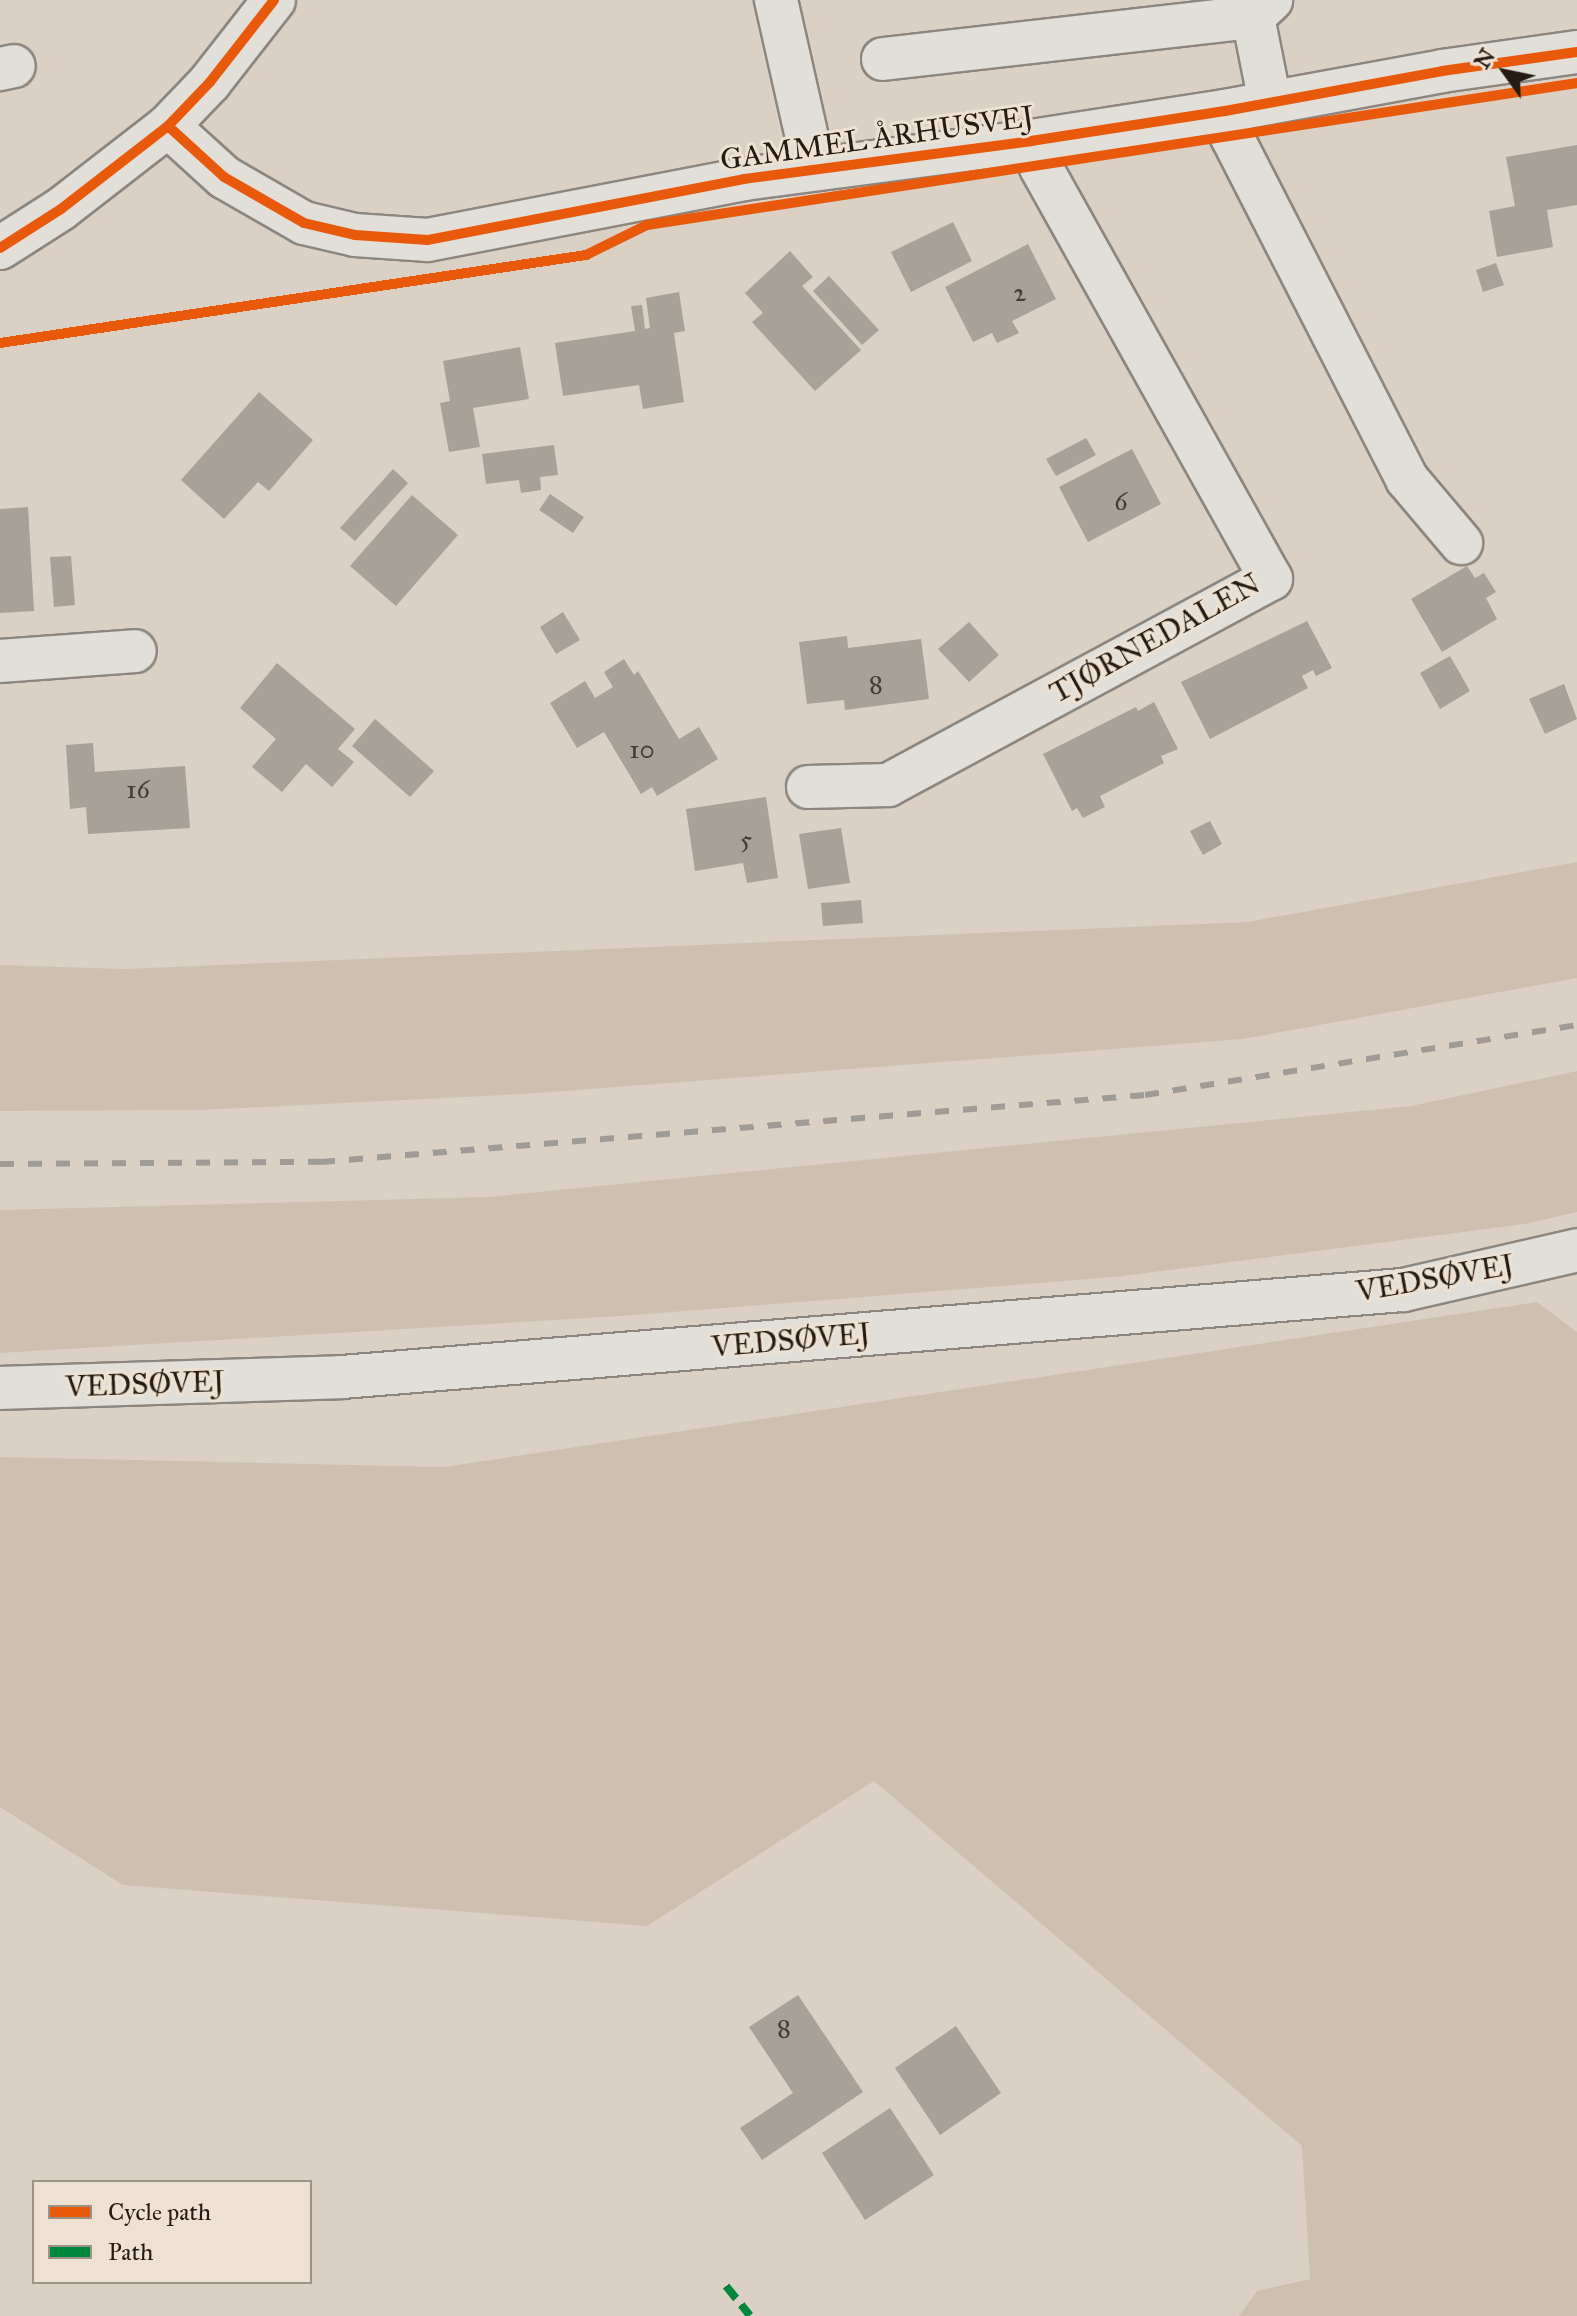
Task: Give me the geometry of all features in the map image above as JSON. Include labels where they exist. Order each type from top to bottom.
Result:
[{"type":"street","points":[[0,248],[61,209],[168,126],[210,82],[274,0]]},
{"type":"street","points":[[776,0],[814,169]]},
{"type":"street","points":[[883,59],[1262,9],[1270,102]]},
{"type":"street","name":"GAMMEL ÅRHUSVEJ","points":[[168,126],[224,177],[304,223],[355,235],[404,241],[428,240],[814,169],[1031,141],[1225,111],[1442,71],[1577,52]]},
{"type":"street","points":[[1225,111],[1232,137],[1407,479],[1461,543]]},
{"type":"street","name":"TJØRNEDALEN","points":[[808,787],[888,785],[1271,579],[1041,167],[1031,141]]},
{"type":"street","points":[[0,661],[135,651]]},
{"type":"street","name":"VEDSØVEJ","points":[[0,1388],[342,1377],[1403,1290],[1577,1250]]},
{"type":"shaded area","points":[[1577,862],[1577,978],[1243,1039],[525,1094],[201,1110],[0,1111],[0,965],[124,969],[1248,922]]},
{"type":"shaded area","points":[[1577,1071],[1577,1212],[1525,1224],[1115,1277],[622,1316],[0,1353],[0,1210],[489,1197],[1411,1106]]},
{"type":"shaded area","points":[[1537,1302],[1577,1332],[1577,2316],[1239,2316],[1257,2291],[1310,2279],[1302,2146],[874,1781],[647,1926],[123,1885],[0,1807],[0,1457],[444,1467]]},
{"type":"building","points":[[1577,145],[1577,205],[1547,210],[1553,247],[1497,257],[1489,211],[1515,206],[1506,157]]},
{"type":"building","points":[[953,222],[972,261],[911,292],[891,252]]},
{"type":"building","points":[[1028,244],[1056,299],[1012,321],[1019,333],[997,343],[992,333],[973,342],[945,287]]},
{"type":"building","points":[[790,251],[813,277],[802,286],[861,350],[815,391],[752,322],[763,313],[745,293]]},
{"type":"building","points":[[1496,263],[1504,285],[1483,292],[1476,270]]},
{"type":"building","points":[[829,276],[879,330],[862,345],[813,291]]},
{"type":"building","points":[[679,292],[685,331],[674,333],[684,402],[643,409],[639,385],[563,396],[555,343],[635,331],[631,306],[642,305],[645,329],[650,328],[646,298]]},
{"type":"building","points":[[520,347],[529,399],[473,408],[480,447],[449,452],[440,403],[450,401],[443,361]]},
{"type":"building","points":[[259,392],[313,440],[269,491],[258,482],[224,519],[181,480]]},
{"type":"building","points":[[1086,438],[1096,455],[1056,476],[1046,459]]},
{"type":"building","points":[[554,445],[558,475],[540,477],[541,490],[521,493],[519,480],[486,484],[482,454]]},
{"type":"building","points":[[1132,449],[1161,504],[1088,542],[1059,487]]},
{"type":"building","points":[[393,469],[408,483],[355,541],[340,528]]},
{"type":"building","points":[[550,494],[584,517],[573,533],[539,510]]},
{"type":"building","points":[[412,495],[458,535],[396,606],[350,566]]},
{"type":"building","points":[[28,507],[34,611],[0,613],[0,509]]},
{"type":"building","points":[[71,556],[75,605],[54,607],[50,557]]},
{"type":"building","points":[[1467,566],[1475,578],[1484,573],[1496,592],[1486,598],[1497,619],[1442,652],[1411,599]]},
{"type":"building","points":[[563,612],[580,640],[556,654],[540,627]]},
{"type":"building","points":[[1307,621],[1332,668],[1316,676],[1313,670],[1302,676],[1308,688],[1210,739],[1181,682]]},
{"type":"building","points":[[969,622],[999,655],[969,682],[938,649]]},
{"type":"building","points":[[847,636],[848,648],[921,639],[929,699],[845,710],[844,700],[807,704],[799,642]]},
{"type":"building","points":[[1450,656],[1470,691],[1440,709],[1420,673]]},
{"type":"building","points":[[624,659],[634,675],[638,671],[679,739],[699,727],[718,759],[657,796],[652,787],[641,794],[604,732],[577,748],[550,703],[585,681],[595,698],[613,687],[604,672]]},
{"type":"building","points":[[277,663],[355,729],[338,749],[354,762],[332,787],[306,764],[282,792],[252,767],[276,739],[240,708]]},
{"type":"building","points":[[1564,684],[1577,719],[1545,734],[1529,699]]},
{"type":"building","points":[[1154,702],[1178,749],[1161,756],[1164,763],[1100,796],[1105,807],[1083,818],[1077,808],[1072,811],[1043,754],[1136,707],[1138,711]]},
{"type":"building","points":[[375,719],[434,771],[410,797],[352,746]]},
{"type":"building","points":[[93,743],[95,772],[185,766],[190,828],[88,834],[86,807],[70,809],[66,745]]},
{"type":"building","points":[[766,797],[778,878],[747,883],[743,863],[695,871],[686,809]]},
{"type":"building","points":[[1210,821],[1222,844],[1203,855],[1190,831]]},
{"type":"building","points":[[841,828],[850,883],[808,889],[799,834]]},
{"type":"building","points":[[861,900],[863,923],[823,926],[821,903]]},
{"type":"building","points":[[798,1995],[863,2092],[762,2160],[740,2128],[793,2093],[749,2027]]},
{"type":"building","points":[[956,2026],[1001,2093],[940,2135],[895,2068]]},
{"type":"building","points":[[890,2108],[934,2175],[865,2220],[822,2153]]},
{"type":"railway","points":[[0,1164],[321,1162],[1145,1095],[1577,1025]]},
{"type":"marked path","points":[[726,2286],[750,2316]]},
{"type":"cycle path","points":[[0,248],[61,209],[168,126],[210,82],[274,0]]},
{"type":"cycle path","points":[[168,126],[224,177],[304,223],[355,235],[428,240],[744,179],[1031,141],[1225,111],[1442,71],[1577,52]]},
{"type":"cycle path","points":[[0,343],[586,255],[647,225],[1577,83]]}]
